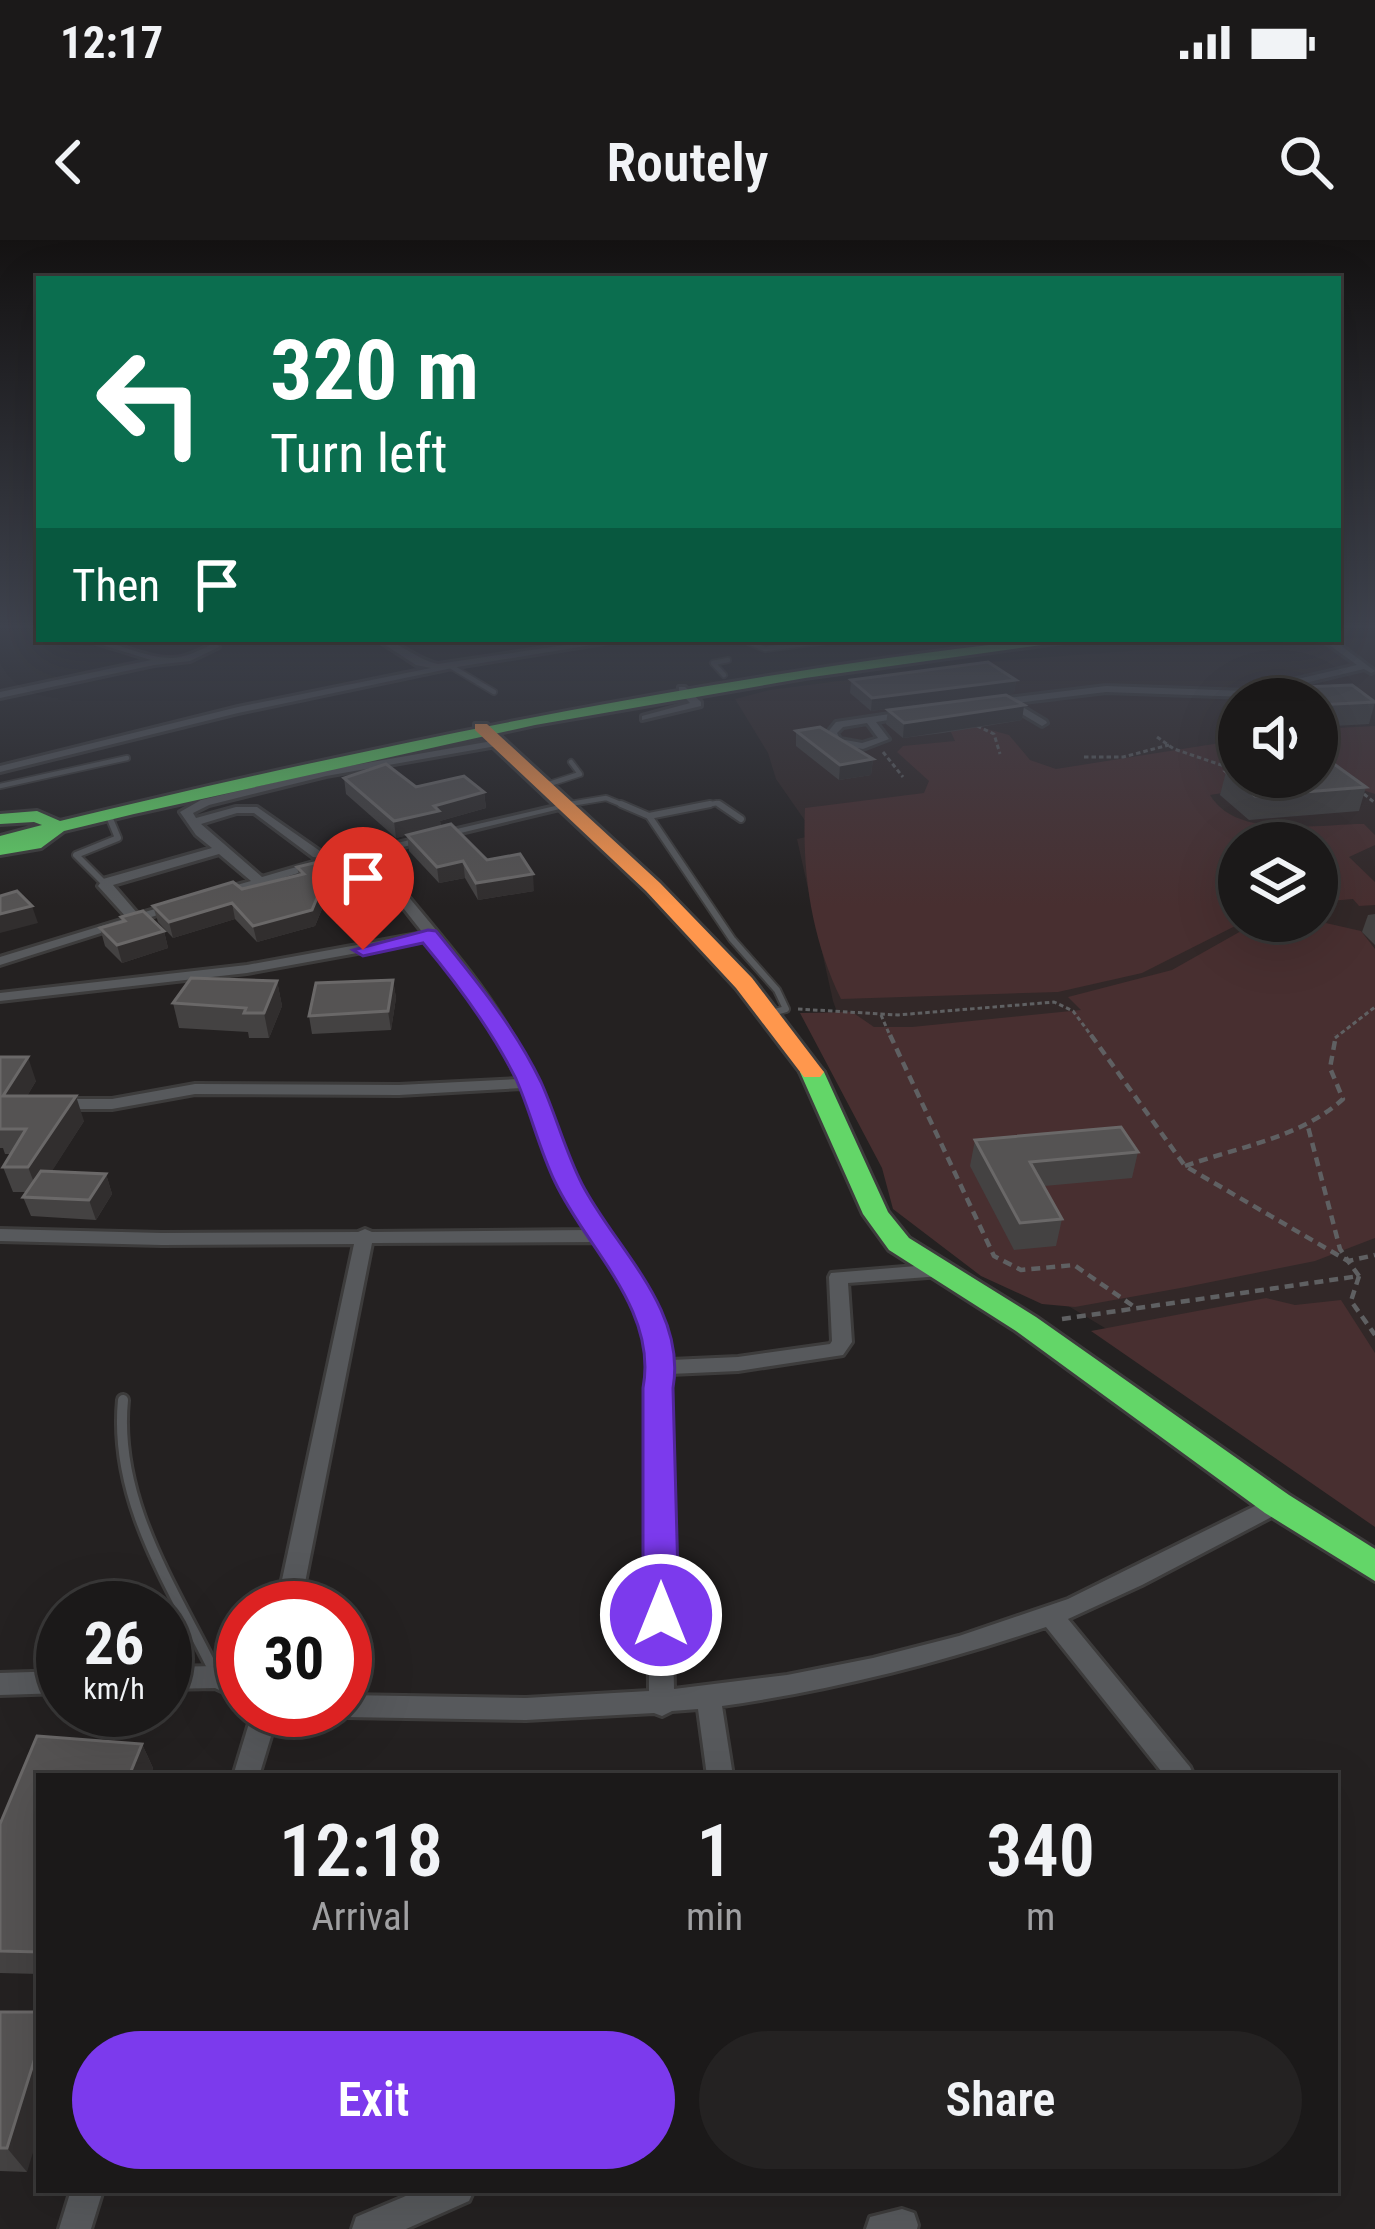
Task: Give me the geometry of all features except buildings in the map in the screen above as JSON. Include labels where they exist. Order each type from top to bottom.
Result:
[{"type":"main road","points":[[13,832],[461,721]]},
{"type":"main road","points":[[13,832],[549,721]]},
{"type":"main road","points":[[490,735],[777,1012],[810,1067],[886,1232],[1375,1567]]},
{"type":"street","points":[[0,769],[194,721]]},
{"type":"street","points":[[858,721],[840,724],[832,733],[836,742],[848,747],[884,739],[870,721]]},
{"type":"street","points":[[1038,721],[1042,723]]},
{"type":"street","points":[[260,882],[193,823],[187,812],[206,802],[490,735]]},
{"type":"street","points":[[428,936],[268,966],[0,993],[1,960],[357,855],[565,806]]},
{"type":"street","points":[[193,823],[236,810],[257,810],[317,854],[357,855],[502,1031],[530,1083],[568,1184],[645,1304],[662,1366],[658,1388],[662,1705]]},
{"type":"street","points":[[135,919],[105,884],[223,849]]},
{"type":"street","points":[[57,1104],[112,1104],[195,1089],[399,1090],[530,1083]]},
{"type":"street","points":[[0,1234],[162,1239],[602,1236]]},
{"type":"street","points":[[294,1581],[365,1235]]},
{"type":"street","points":[[662,1366],[738,1364],[836,1350],[842,1342],[838,1277],[941,1270]]},
{"type":"street","points":[[372,1707],[473,1712],[662,1705],[824,1681],[1051,1616],[1277,1504]]},
{"type":"street","points":[[1051,1616],[1179,1773]]},
{"type":"street","points":[[0,1684],[36,1683]]},
{"type":"street","points":[[709,1699],[720,1773]]},
{"type":"street","points":[[247,1773],[258,1737]]},
{"type":"street","points":[[75,2229],[86,2193]]},
{"type":"street","points":[[368,2229],[451,2193]]},
{"type":"lane","points":[[0,786],[128,758]]},
{"type":"lane","points":[[543,786],[580,774],[571,762]]},
{"type":"lane","points":[[565,806],[606,798],[649,816],[717,803],[741,819]]},
{"type":"lane","points":[[105,884],[76,855],[118,838],[108,814]]},
{"type":"lane","points":[[649,816],[705,902],[777,990],[777,1012]]},
{"type":"lane","points":[[123,1400],[116,1431],[128,1483],[216,1675]]},
{"type":"path","points":[[973,724],[994,734],[1000,754]]},
{"type":"path","points":[[1157,737],[1218,763]]},
{"type":"path","points":[[875,744],[903,777]]},
{"type":"path","points":[[1084,757],[1123,757],[1169,745]]},
{"type":"path","points":[[1355,788],[1375,803]]},
{"type":"path","points":[[777,1012],[880,1013],[1054,1002],[1073,1011],[1185,1166],[1348,1261],[1375,1255]]},
{"type":"path","points":[[1185,1166],[1307,1123],[1342,1099],[1330,1068],[1336,1034],[1375,1007]]},
{"type":"path","points":[[880,1013],[994,1256],[1021,1270],[1074,1265],[1099,1277],[1136,1308]]},
{"type":"path","points":[[1307,1123],[1340,1250],[1359,1276]]},
{"type":"path","points":[[1026,1324],[1359,1276]]},
{"type":"path","points":[[1359,1276],[1351,1300],[1375,1335]]},
{"type":"shaded area","points":[[748,721],[1218,721],[1218,798],[1338,798],[1338,721],[1375,721],[1375,1490],[1030,1283],[892,1163],[833,1001],[797,839],[815,835],[776,779],[768,753]]},
{"type":"shaded area","points":[[946,721],[1009,735],[1030,760],[1056,769],[1218,743],[1218,794],[1210,795],[1222,809],[1250,822],[1218,822],[1218,935],[1142,973],[1058,992],[841,999],[811,906],[805,808],[924,793],[929,781],[897,752],[903,746],[955,741]]},
{"type":"shaded area","points":[[1375,726],[1375,794],[1338,782],[1338,728]]},
{"type":"shaded area","points":[[1364,824],[1375,835],[1375,845],[1349,857],[1375,882],[1375,905],[1359,906],[1353,899],[1338,900],[1338,825]]},
{"type":"shaded area","points":[[1338,926],[1361,931],[1375,949],[1375,1238],[1315,1261],[1186,1287],[1075,1307],[1042,1304],[981,1276],[893,1209],[882,1168],[800,1013],[852,1012],[874,1027],[912,1027],[1081,1010],[1068,997],[1172,970],[1222,942],[1338,942]]},
{"type":"shaded area","points":[[1266,1298],[1295,1305],[1341,1300],[1375,1353],[1375,1527],[1091,1331]]},
{"type":"traffic: fast","points":[[0,841],[267,777],[536,721]]},
{"type":"traffic: fast","points":[[0,819],[37,816],[58,827],[35,844],[0,849]]},
{"type":"traffic: fast","points":[[812,1072],[876,1214],[899,1244],[1026,1324],[1277,1504],[1375,1567]]},
{"type":"traffic: slow","points":[[481,727],[653,887],[744,983],[812,1072]]},
{"type":"route","points":[[363,950],[428,936],[466,981],[502,1031],[530,1083],[568,1184],[645,1304],[662,1366],[658,1388],[661,1615]]}]
